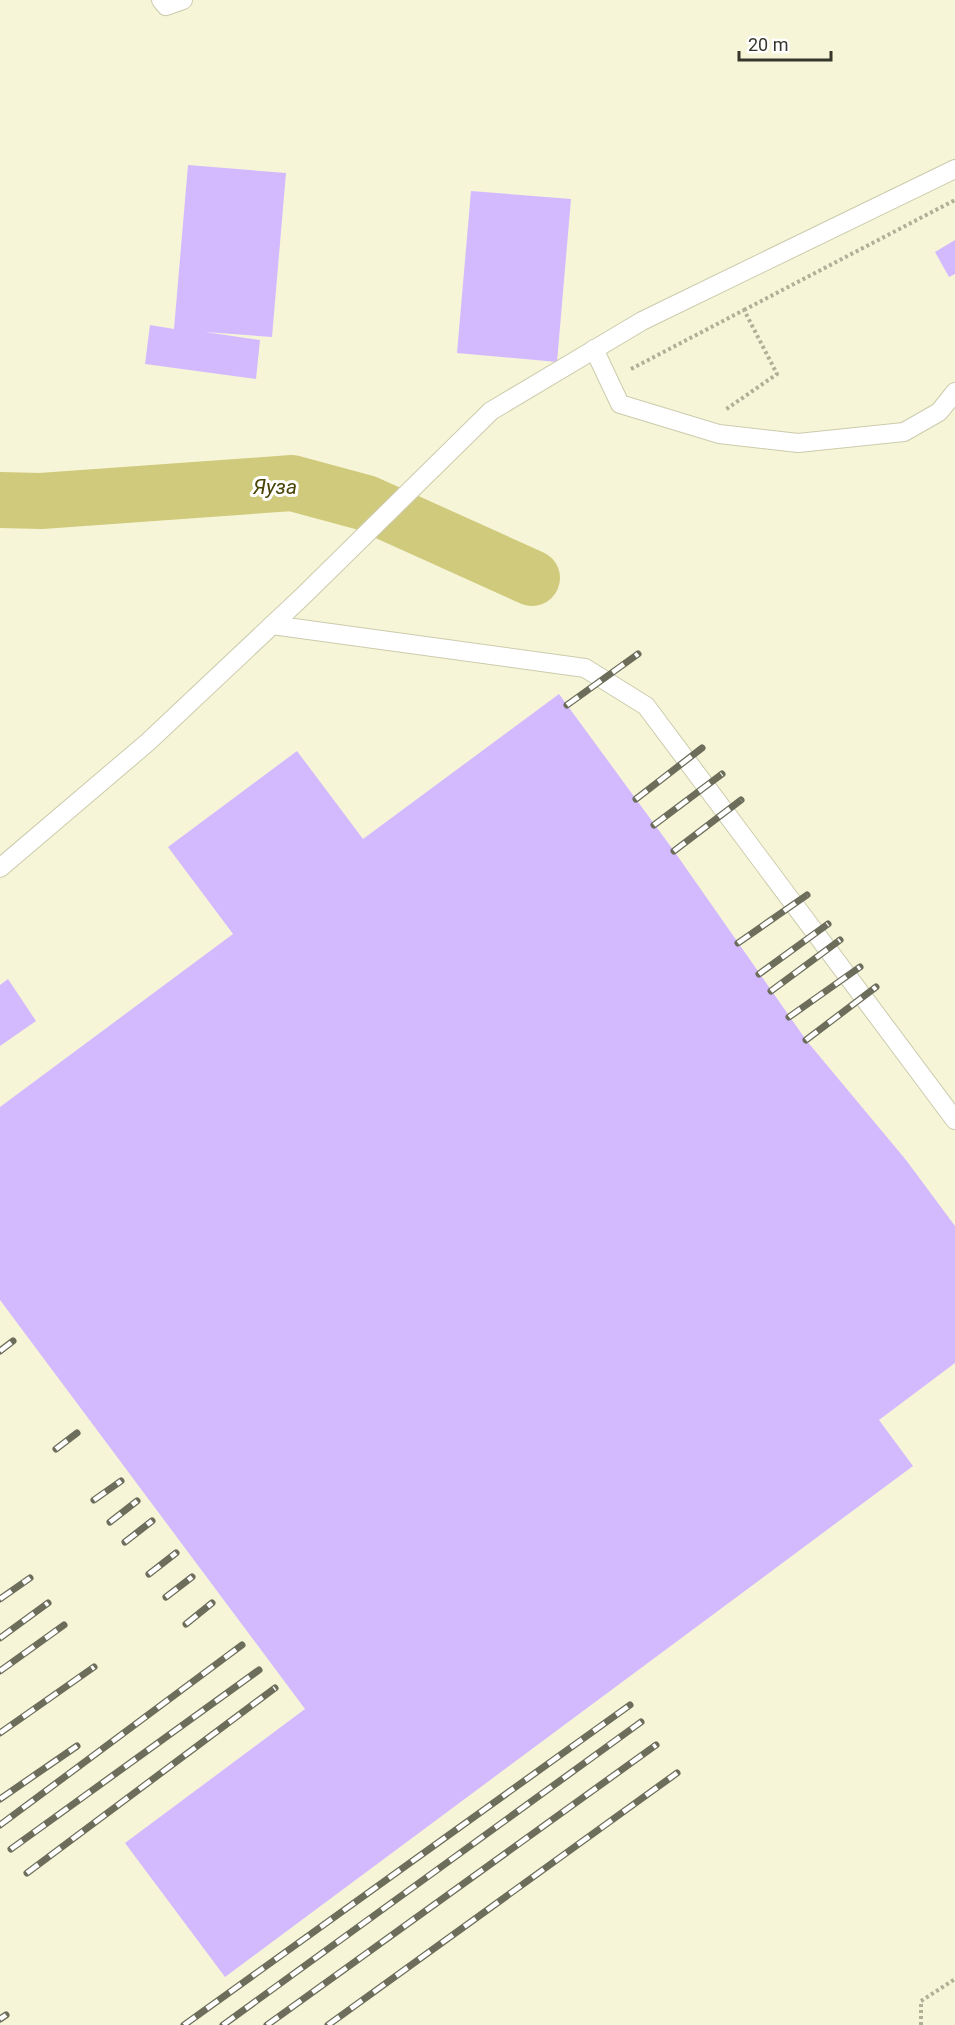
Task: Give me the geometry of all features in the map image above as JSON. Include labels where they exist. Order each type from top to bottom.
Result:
[{"type":"lane","points":[[161,0],[166,6],[183,0]]},
{"type":"lane","points":[[0,868],[148,742],[306,593],[491,411],[642,321],[955,169]]},
{"type":"lane","points":[[594,349],[620,404],[719,434],[798,443],[904,432],[939,412],[955,392]]},
{"type":"lane","points":[[272,625],[585,668],[646,706],[955,1120]]},
{"type":"path","points":[[609,380],[955,200]]},
{"type":"path","points":[[699,428],[777,374],[744,310]]},
{"type":"path","points":[[921,2025],[921,2001],[955,1979]]},
{"type":"building","points":[[188,165],[286,173],[272,337],[205,332],[260,340],[256,379],[145,364],[150,325],[174,329]]},
{"type":"building","points":[[471,191],[571,199],[557,362],[457,353]]},
{"type":"building","points":[[955,240],[955,274],[949,277],[935,252]]},
{"type":"building","points":[[559,694],[674,851],[806,1040],[906,1160],[955,1226],[955,1363],[879,1420],[913,1466],[225,1977],[125,1843],[305,1709],[0,1300],[0,1107],[233,934],[168,847],[297,751],[363,839]]},
{"type":"building","points":[[8,979],[36,1021],[0,1046],[0,985]]},
{"type":"waterway","name":"Яуза","points":[[0,500],[41,501],[292,483],[366,503],[532,578]]},
{"type":"railway","points":[[567,705],[638,654]]},
{"type":"railway","points":[[636,799],[702,748]]},
{"type":"railway","points":[[654,825],[722,774]]},
{"type":"railway","points":[[674,851],[741,800]]},
{"type":"railway","points":[[738,943],[807,895]]},
{"type":"railway","points":[[759,974],[828,924]]},
{"type":"railway","points":[[771,991],[840,940]]},
{"type":"railway","points":[[789,1017],[860,967]]},
{"type":"railway","points":[[806,1040],[876,987]]},
{"type":"railway","points":[[0,1351],[13,1341]]},
{"type":"railway","points":[[56,1449],[77,1433]]},
{"type":"railway","points":[[94,1500],[121,1481]]},
{"type":"railway","points":[[110,1522],[137,1501]]},
{"type":"railway","points":[[125,1542],[152,1521]]},
{"type":"railway","points":[[149,1574],[176,1553]]},
{"type":"railway","points":[[166,1597],[192,1577]]},
{"type":"railway","points":[[0,1599],[30,1578]]},
{"type":"railway","points":[[0,1638],[48,1603]]},
{"type":"railway","points":[[186,1624],[212,1603]]},
{"type":"railway","points":[[0,1671],[64,1625]]},
{"type":"railway","points":[[0,1825],[242,1645]]},
{"type":"railway","points":[[0,1733],[94,1667]]},
{"type":"railway","points":[[11,1849],[259,1670]]},
{"type":"railway","points":[[27,1873],[275,1688]]},
{"type":"railway","points":[[184,2025],[630,1705]]},
{"type":"railway","points":[[223,2025],[641,1722]]},
{"type":"railway","points":[[267,2025],[656,1745]]},
{"type":"railway","points":[[0,1799],[77,1746]]},
{"type":"railway","points":[[328,2025],[677,1773]]},
{"type":"railway","points":[[0,2019],[6,2015]]}]
